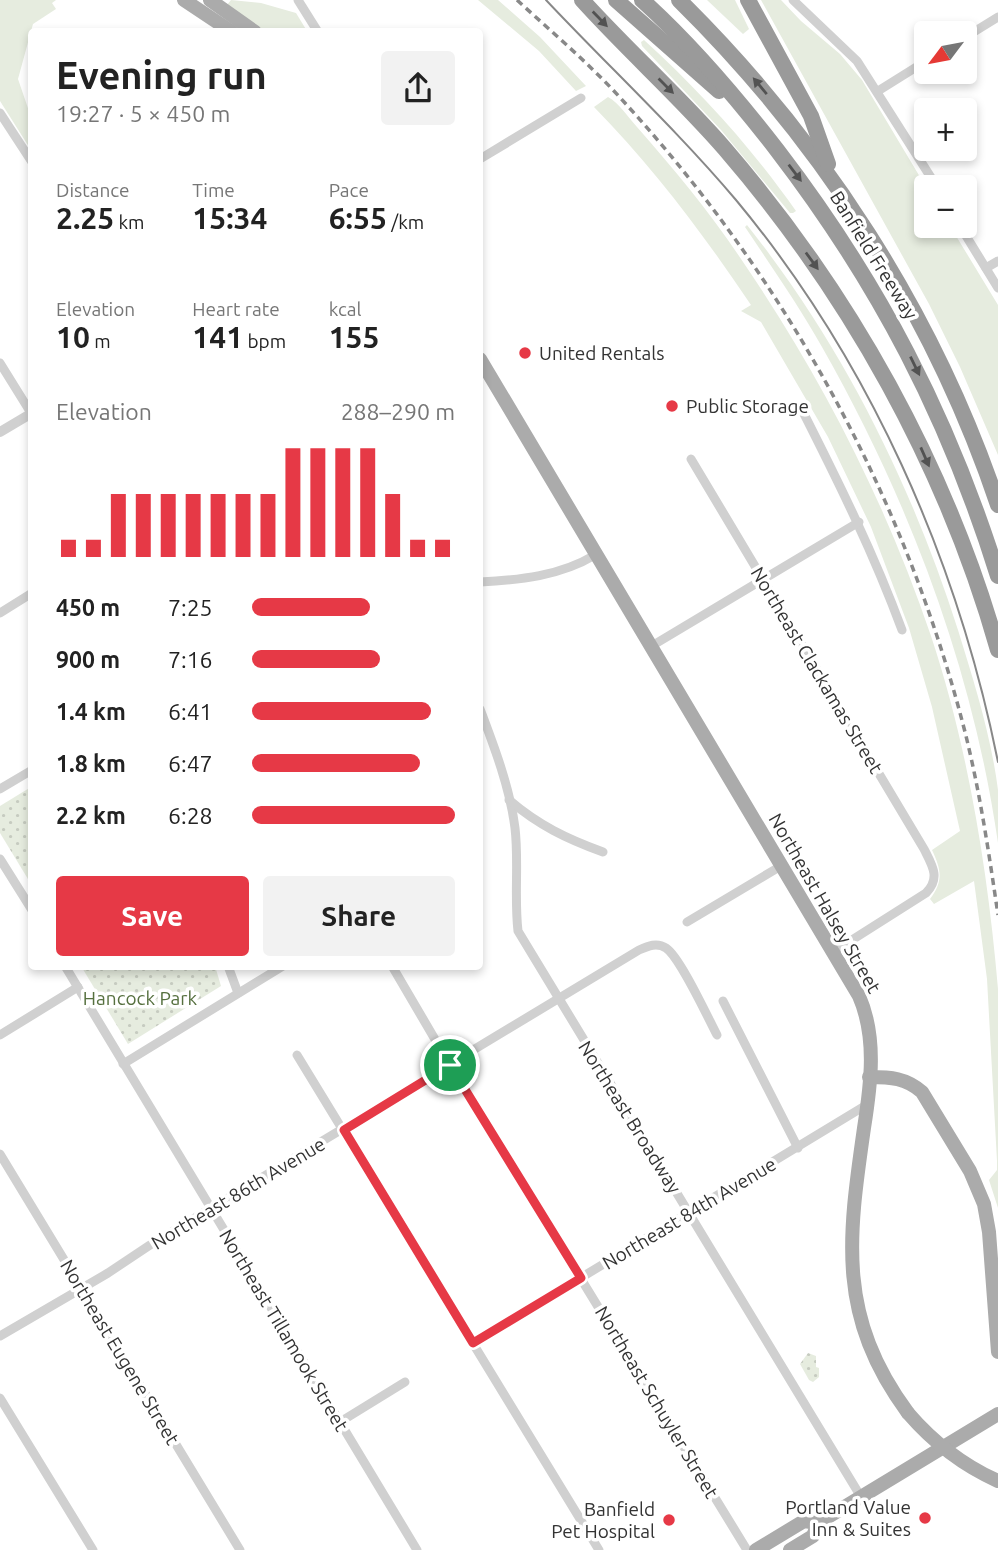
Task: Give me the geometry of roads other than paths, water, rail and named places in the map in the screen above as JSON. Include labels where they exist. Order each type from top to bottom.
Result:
[{"type":"highway","points":[[582,0],[715,138],[757,187],[819,271],[863,339],[920,444],[974,575],[998,650]]},
{"type":"highway","points":[[616,0],[722,95],[753,119]]},
{"type":"highway","name":"Banfield Freeway","points":[[642,0],[702,60],[753,119],[850,251],[904,344],[928,393],[960,467],[998,576]]},
{"type":"highway","name":"Banfield Freeway","points":[[678,0],[748,73],[833,178],[872,238],[932,347],[966,421],[998,505]]},
{"type":"highway","points":[[748,0],[811,116],[833,178]]},
{"type":"main road","points":[[184,0],[226,28]]},
{"type":"main road","points":[[210,0],[250,28]]},
{"type":"main road","name":"Northeast Halsey Street","points":[[483,364],[866,1011],[870,1037],[868,1104],[852,1225],[851,1261],[855,1301],[871,1353],[890,1388],[908,1413],[953,1455],[974,1470],[998,1481]]},
{"type":"main road","points":[[869,1077],[901,1079],[922,1093],[981,1194],[989,1232],[998,1352]]},
{"type":"main road","points":[[790,1550],[813,1536],[818,1523],[998,1414]]},
{"type":"main road","points":[[755,1550],[804,1521],[818,1523]]},
{"type":"street","points":[[298,0],[316,28]]},
{"type":"street","points":[[793,0],[846,48],[878,91],[930,175]]},
{"type":"street","points":[[977,30],[998,17]]},
{"type":"street","points":[[878,91],[914,68]]},
{"type":"street","points":[[483,157],[581,98]]},
{"type":"street","points":[[0,113],[28,156]]},
{"type":"street","points":[[967,238],[998,288]]},
{"type":"street","points":[[986,268],[998,261]]},
{"type":"street","points":[[0,363],[28,408]]},
{"type":"street","points":[[796,406],[802,410],[859,522],[902,630]]},
{"type":"street","points":[[0,432],[28,415]]},
{"type":"street","name":"Northeast Clackamas Street","points":[[691,459],[924,849],[935,872],[933,883],[921,897],[833,952]]},
{"type":"street","points":[[650,647],[859,522]]},
{"type":"street","points":[[483,582],[559,572],[595,555]]},
{"type":"street","points":[[0,613],[28,596]]},
{"type":"street","name":"Northeast Broadway","points":[[483,718],[509,800],[515,829],[518,932],[861,1497]]},
{"type":"street","points":[[0,789],[28,772]]},
{"type":"street","points":[[509,800],[547,829],[603,852]]},
{"type":"street","points":[[0,859],[28,904]]},
{"type":"street","points":[[687,922],[781,866]]},
{"type":"street","name":"Northeast 86th Avenue","points":[[0,1336],[639,950],[656,945],[669,950],[717,1035]]},
{"type":"street","name":"Northeast Tillamook Street","points":[[67,970],[417,1550]]},
{"type":"street","points":[[229,970],[238,993]]},
{"type":"street","points":[[123,1065],[276,970]]},
{"type":"street","name":"Northeast Schuyler Street","points":[[394,970],[747,1550]]},
{"type":"street","points":[[0,1035],[78,988]]},
{"type":"street","points":[[723,1001],[798,1148]]},
{"type":"street","points":[[297,1055],[599,1550]]},
{"type":"street","name":"Northeast 84th Avenue","points":[[473,1343],[868,1104]]},
{"type":"street","name":"Northeast Eugene Street","points":[[0,1154],[240,1550]]},
{"type":"street","points":[[340,1422],[405,1382]]},
{"type":"street","points":[[0,1398],[93,1550]]},
{"type":"tram line","points":[[546,0],[666,123],[736,200],[784,262],[867,394],[902,464],[932,537],[958,611],[998,762]]},
{"type":"railway","points":[[517,0],[612,89],[684,172],[738,244],[788,319],[834,396],[874,477],[909,560],[940,645],[970,755],[998,915]]},
{"type":"place","name":"United Rentals","points":[[525,353]]},
{"type":"place","name":"Public Storage","points":[[672,406]]},
{"type":"place","name":"Portland Value Inn & Suites","points":[[925,1518]]},
{"type":"place","name":"Banfield Pet Hospital","points":[[669,1520]]},
{"type":"park label","name":"Hancock Park","points":[[140,998]]}]
